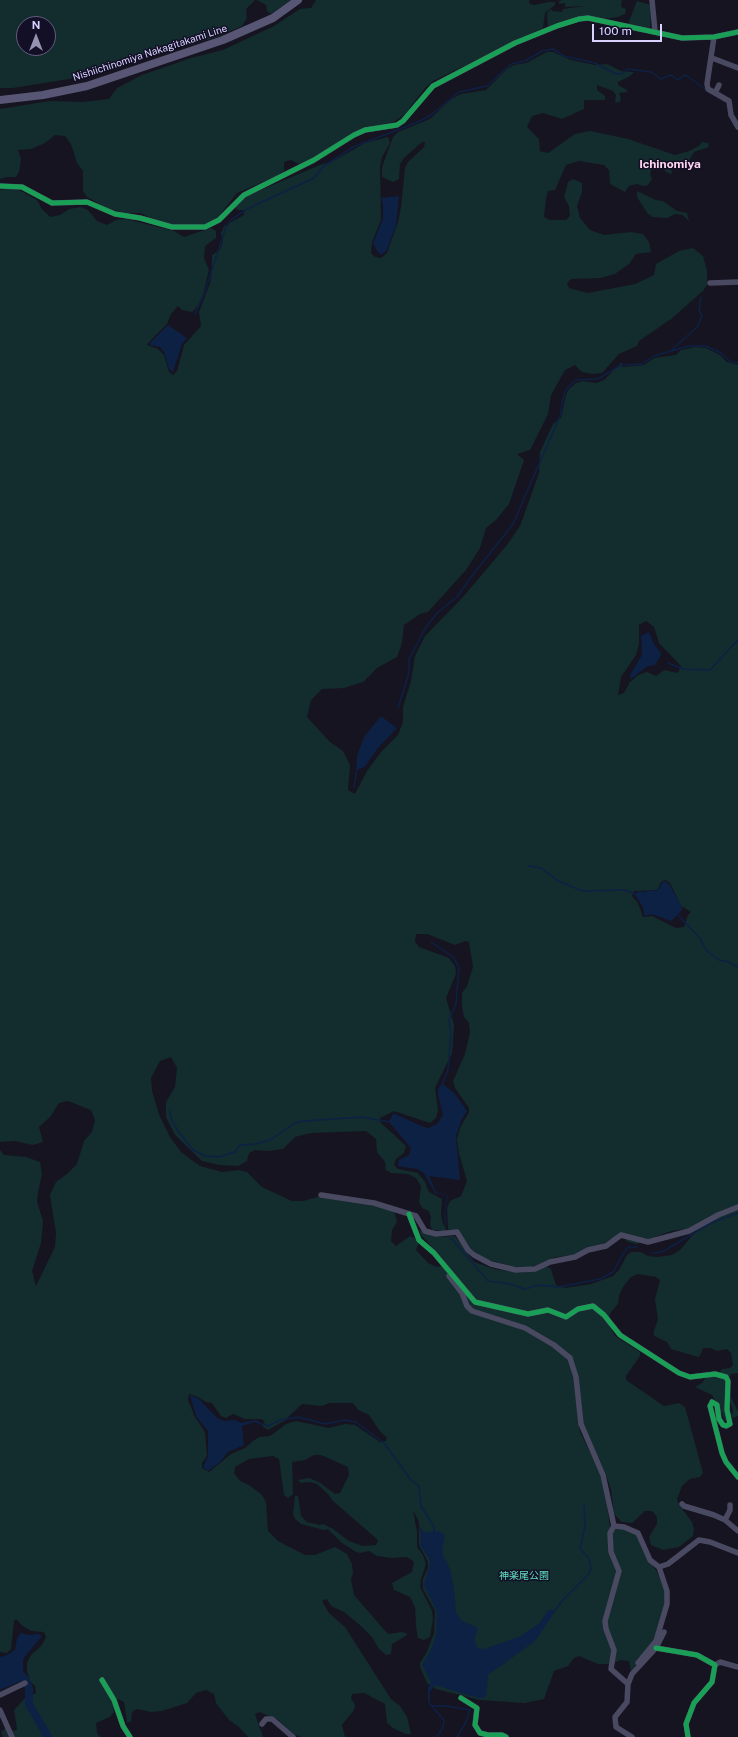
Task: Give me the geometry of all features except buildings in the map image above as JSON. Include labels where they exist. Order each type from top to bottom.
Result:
[{"type":"main road","name":"Nishiichinomiya Nakagitakami Line","points":[[2,98],[43,95],[87,86],[223,40],[273,18],[298,0]]},
{"type":"street","points":[[652,0],[655,31]]},
{"type":"street","points":[[0,186],[22,187],[52,203],[87,202],[115,214],[140,218],[172,227],[205,227],[219,220],[244,195],[314,160],[365,130],[397,125],[403,121],[433,86],[525,38],[557,26],[579,19],[588,18],[648,32],[655,31],[682,38],[714,37],[738,32]]},
{"type":"street","points":[[714,37],[707,84],[708,89],[729,100],[731,115],[738,127]]},
{"type":"street","points":[[712,58],[738,68]]},
{"type":"street","points":[[715,93],[719,86]]},
{"type":"street","points":[[729,102],[733,95]]},
{"type":"street","points":[[710,283],[738,282]]},
{"type":"street","points":[[321,1195],[374,1203],[416,1216],[425,1231],[430,1234],[457,1232],[468,1250],[484,1261],[505,1268],[526,1270],[550,1262],[575,1257],[588,1250],[606,1246],[621,1235],[648,1242],[690,1230],[718,1215],[738,1207]]},
{"type":"street","points":[[409,1214],[419,1240],[441,1261],[475,1302],[528,1314],[548,1310],[566,1317],[578,1309],[593,1306],[604,1314],[620,1335],[679,1373],[690,1377],[715,1374],[726,1377],[728,1381],[727,1410],[730,1424],[726,1426],[723,1425],[719,1419],[717,1404],[712,1402],[710,1406],[722,1453],[726,1462],[738,1477]]},
{"type":"street","points":[[441,1261],[441,1264],[462,1293],[467,1306],[472,1311],[525,1328],[554,1345],[570,1358],[576,1377],[581,1424],[603,1476],[614,1526],[610,1533],[611,1552],[619,1571],[607,1610],[606,1629],[614,1650],[610,1669],[628,1684]]},
{"type":"street","points":[[682,1504],[684,1506],[708,1512],[725,1520],[738,1531]]},
{"type":"street","points":[[725,1520],[730,1510],[730,1505]]},
{"type":"street","points":[[614,1526],[624,1527],[638,1533],[650,1560],[659,1567],[668,1591],[667,1604],[656,1641],[640,1659],[638,1666]]},
{"type":"street","points":[[659,1567],[668,1564],[699,1540],[710,1542],[738,1553]]},
{"type":"street","points":[[629,1736],[616,1727],[616,1717],[627,1702],[630,1677],[638,1666],[656,1648],[664,1632]]},
{"type":"street","points":[[656,1648],[697,1655],[715,1665]]},
{"type":"street","points":[[715,1665],[720,1662],[738,1667]]},
{"type":"street","points":[[688,1737],[686,1724],[694,1703],[712,1682],[715,1665]]},
{"type":"street","points":[[102,1680],[114,1700],[123,1726],[130,1737]]},
{"type":"street","points":[[0,1695],[25,1684]]},
{"type":"street","points":[[461,1698],[477,1708],[475,1725],[480,1733],[502,1735],[506,1737]]},
{"type":"street","points":[[0,1710],[12,1737]]},
{"type":"street","points":[[262,1724],[266,1719],[272,1719],[293,1737]]},
{"type":"green space","points":[[0,0],[255,0],[246,9],[247,18],[242,26],[217,37],[190,45],[179,44],[69,79],[13,88],[0,88]]},
{"type":"green space","points":[[257,0],[291,0],[271,14],[267,11],[266,5]]},
{"type":"green space","points":[[316,0],[529,0],[530,4],[534,5],[555,2],[555,5],[545,13],[543,28],[433,81],[425,88],[405,114],[394,122],[361,129],[324,152],[299,164],[291,160],[284,162],[284,171],[275,177],[237,193],[218,217],[210,223],[195,226],[177,225],[156,221],[141,213],[125,213],[107,208],[87,197],[83,191],[83,171],[77,163],[71,144],[65,136],[55,135],[45,143],[31,149],[18,150],[21,159],[19,172],[16,177],[0,179],[0,109],[49,101],[82,102],[109,99],[117,88],[142,75],[191,58],[223,50],[274,26],[300,9],[311,8]]},
{"type":"green space","points":[[622,0],[621,7],[626,9],[625,14],[618,17],[603,19],[591,17],[548,27],[547,13],[551,9],[552,11],[562,12],[563,9],[585,6],[565,7],[565,3],[559,4],[559,1]]},
{"type":"green space","points":[[637,1],[651,5],[650,29],[628,24]]},
{"type":"green space","name":"神楽尾公園","points":[[547,52],[553,52],[571,60],[595,65],[607,64],[621,71],[634,72],[630,76],[618,82],[618,85],[627,90],[627,92],[619,93],[621,98],[620,102],[615,103],[616,95],[613,91],[597,85],[597,90],[605,96],[605,100],[584,100],[584,109],[562,119],[543,113],[532,116],[527,127],[539,139],[540,151],[548,153],[575,134],[590,131],[628,139],[675,155],[689,151],[699,146],[702,142],[708,143],[709,147],[694,152],[687,164],[679,166],[670,165],[671,174],[666,172],[660,163],[656,162],[653,164],[650,174],[652,179],[648,185],[643,186],[637,184],[629,186],[625,192],[610,184],[609,170],[604,165],[579,161],[566,165],[555,190],[548,191],[544,217],[550,220],[566,220],[570,216],[569,206],[564,197],[568,182],[573,179],[582,183],[582,192],[577,206],[580,218],[590,230],[604,235],[631,232],[643,234],[649,242],[651,252],[636,254],[629,264],[615,274],[601,278],[571,279],[567,283],[569,288],[588,293],[635,284],[654,275],[656,264],[679,251],[693,248],[703,256],[707,270],[707,285],[703,291],[671,319],[639,341],[637,346],[619,354],[602,373],[592,374],[582,372],[575,365],[565,370],[551,395],[548,414],[530,450],[517,454],[524,460],[509,504],[496,520],[486,528],[480,548],[466,570],[428,612],[420,614],[404,625],[402,643],[397,657],[377,668],[363,682],[344,688],[322,689],[311,700],[307,717],[330,742],[343,751],[350,765],[348,790],[355,794],[367,771],[381,752],[398,735],[403,722],[403,707],[411,681],[415,656],[425,636],[463,597],[507,545],[520,526],[539,473],[540,452],[553,424],[561,418],[566,395],[569,389],[576,383],[583,381],[596,383],[604,380],[622,362],[622,367],[644,365],[654,358],[676,355],[681,350],[696,347],[706,348],[720,355],[727,362],[738,365],[738,1373],[731,1374],[729,1378],[731,1397],[738,1412],[738,1416],[733,1418],[731,1415],[733,1412],[729,1401],[726,1422],[712,1395],[695,1387],[702,1383],[706,1377],[718,1375],[722,1369],[730,1368],[733,1365],[731,1353],[727,1349],[717,1351],[711,1348],[703,1348],[700,1356],[698,1357],[671,1349],[667,1342],[654,1336],[658,1319],[655,1299],[660,1280],[656,1277],[638,1274],[631,1277],[623,1287],[619,1296],[618,1304],[611,1312],[609,1317],[610,1327],[615,1336],[640,1352],[640,1356],[626,1376],[626,1380],[664,1406],[679,1403],[685,1407],[703,1473],[700,1477],[690,1479],[682,1486],[677,1499],[679,1505],[692,1522],[694,1529],[693,1536],[679,1547],[663,1550],[651,1545],[649,1537],[657,1524],[657,1517],[652,1511],[645,1511],[632,1523],[622,1522],[614,1514],[611,1489],[604,1470],[592,1444],[579,1424],[580,1432],[598,1468],[605,1492],[610,1527],[614,1530],[621,1528],[636,1534],[646,1557],[656,1570],[665,1590],[665,1601],[657,1636],[631,1672],[629,1661],[621,1660],[611,1664],[598,1664],[579,1656],[574,1658],[568,1666],[554,1671],[544,1699],[525,1703],[480,1700],[436,1689],[427,1683],[420,1667],[420,1663],[427,1652],[434,1633],[435,1611],[423,1589],[423,1579],[428,1568],[428,1562],[419,1545],[419,1522],[413,1510],[417,1532],[417,1547],[423,1555],[426,1564],[420,1587],[432,1611],[433,1619],[430,1637],[424,1640],[418,1638],[415,1607],[410,1597],[394,1590],[392,1583],[412,1572],[414,1562],[407,1557],[392,1558],[377,1556],[369,1551],[360,1553],[356,1552],[342,1543],[328,1529],[324,1530],[301,1524],[295,1519],[293,1514],[295,1496],[298,1496],[301,1516],[307,1522],[320,1525],[323,1524],[333,1529],[349,1541],[363,1546],[376,1545],[378,1540],[333,1501],[317,1484],[310,1482],[301,1483],[298,1480],[309,1478],[319,1482],[335,1494],[340,1493],[349,1475],[348,1467],[321,1455],[314,1455],[305,1460],[292,1462],[293,1494],[288,1498],[284,1495],[279,1459],[273,1456],[249,1459],[235,1467],[234,1473],[240,1481],[249,1485],[262,1495],[266,1502],[268,1531],[278,1541],[305,1555],[315,1555],[335,1547],[347,1554],[352,1564],[353,1573],[351,1580],[354,1595],[388,1634],[402,1632],[406,1633],[407,1635],[392,1644],[391,1654],[386,1655],[379,1649],[372,1637],[361,1626],[344,1612],[331,1606],[327,1599],[322,1601],[329,1613],[345,1627],[391,1699],[400,1706],[407,1717],[411,1734],[406,1734],[393,1728],[387,1723],[385,1704],[364,1693],[352,1694],[351,1698],[355,1705],[354,1710],[342,1725],[345,1737],[302,1737],[295,1735],[277,1719],[259,1712],[255,1714],[263,1737],[248,1737],[239,1727],[229,1720],[216,1703],[214,1694],[206,1690],[196,1693],[187,1703],[162,1711],[151,1712],[137,1709],[132,1712],[131,1722],[127,1722],[124,1702],[118,1699],[113,1703],[114,1712],[110,1717],[96,1723],[97,1733],[100,1737],[3,1737],[1,1732],[6,1728],[14,1731],[17,1729],[14,1710],[25,1698],[36,1693],[35,1686],[30,1681],[27,1671],[27,1663],[31,1655],[42,1645],[46,1637],[44,1632],[31,1631],[16,1619],[14,1621],[11,1649],[7,1653],[0,1652],[0,1150],[4,1155],[26,1157],[40,1162],[42,1174],[37,1202],[43,1221],[41,1243],[32,1271],[36,1286],[55,1247],[56,1233],[50,1195],[56,1182],[77,1164],[84,1141],[92,1132],[95,1120],[91,1110],[68,1101],[59,1103],[50,1117],[39,1127],[43,1142],[33,1145],[15,1141],[0,1142],[0,190],[10,188],[21,191],[37,200],[42,209],[50,217],[60,215],[69,209],[81,207],[88,210],[97,221],[107,225],[116,220],[126,219],[174,231],[184,237],[211,228],[216,231],[216,238],[205,246],[204,258],[209,270],[203,295],[197,307],[192,312],[182,310],[178,306],[171,314],[167,324],[147,345],[158,349],[164,355],[169,372],[173,375],[177,371],[184,345],[201,326],[199,312],[210,283],[212,272],[212,255],[220,250],[223,241],[221,233],[224,226],[244,215],[244,210],[238,210],[235,207],[242,198],[333,161],[365,143],[388,137],[390,143],[382,157],[380,167],[381,220],[372,242],[371,253],[375,257],[381,258],[387,253],[398,222],[405,168],[408,162],[424,147],[425,142],[422,142],[404,158],[400,164],[399,179],[393,182],[382,177],[382,167],[393,137],[398,132],[430,119],[450,100],[461,94],[486,90],[507,69],[514,65],[526,63]],"holes":[[[646,621],[654,627],[659,643],[681,666],[678,673],[664,670],[656,676],[647,672],[638,675],[630,682],[624,693],[618,695],[621,677],[636,655],[639,644],[639,625]],[[665,880],[670,883],[681,906],[691,912],[688,915],[684,927],[676,928],[652,916],[643,917],[638,903],[632,896],[634,891],[657,890],[662,881]],[[416,934],[427,934],[455,945],[465,941],[469,942],[473,967],[467,986],[462,993],[464,1017],[469,1023],[470,1032],[465,1054],[453,1081],[455,1088],[469,1108],[469,1112],[460,1128],[457,1139],[459,1154],[467,1181],[461,1196],[450,1201],[447,1208],[448,1229],[452,1231],[459,1231],[471,1250],[486,1259],[518,1268],[532,1267],[556,1257],[575,1255],[582,1250],[603,1244],[619,1234],[622,1234],[626,1241],[636,1244],[671,1231],[693,1228],[700,1230],[696,1231],[680,1250],[672,1255],[657,1257],[648,1256],[641,1252],[631,1252],[627,1255],[619,1270],[613,1276],[591,1284],[565,1288],[556,1285],[551,1269],[546,1266],[523,1273],[494,1269],[474,1262],[455,1236],[435,1237],[419,1230],[422,1236],[444,1260],[443,1266],[437,1267],[428,1263],[416,1250],[419,1243],[415,1238],[410,1236],[396,1246],[391,1241],[392,1230],[397,1222],[394,1211],[368,1204],[318,1197],[303,1201],[292,1201],[262,1187],[247,1172],[239,1170],[222,1172],[200,1166],[181,1152],[170,1137],[160,1117],[152,1091],[151,1078],[160,1061],[171,1057],[177,1068],[175,1087],[166,1102],[166,1117],[175,1135],[202,1161],[220,1165],[238,1166],[247,1161],[249,1153],[255,1150],[269,1151],[283,1149],[295,1137],[311,1133],[366,1131],[376,1139],[377,1152],[385,1162],[386,1170],[391,1173],[408,1174],[416,1178],[421,1186],[419,1202],[422,1208],[429,1211],[431,1217],[430,1226],[433,1230],[445,1231],[446,1228],[443,1224],[441,1215],[442,1199],[429,1192],[425,1182],[418,1173],[398,1169],[394,1165],[396,1159],[404,1153],[406,1146],[381,1123],[380,1118],[394,1111],[430,1123],[436,1118],[438,1110],[435,1088],[452,1053],[454,1025],[446,998],[456,974],[455,966],[449,958],[419,947],[415,941]],[[189,1394],[206,1402],[212,1403],[221,1416],[226,1418],[233,1414],[245,1419],[262,1419],[265,1422],[262,1426],[268,1430],[284,1421],[302,1404],[322,1406],[329,1403],[353,1403],[358,1410],[369,1415],[379,1430],[387,1438],[386,1441],[380,1442],[355,1425],[345,1424],[329,1428],[296,1421],[286,1424],[270,1436],[259,1437],[245,1448],[231,1454],[209,1472],[202,1468],[202,1463],[207,1456],[205,1432],[195,1417],[188,1400]]]},
{"type":"green space","points":[[637,191],[656,200],[663,201],[677,211],[687,213],[689,221],[683,215],[675,214],[667,218],[653,217],[648,214],[637,197]]},
{"type":"water","points":[[399,196],[396,226],[387,250],[381,255],[373,243],[383,219],[383,205],[381,198]]},
{"type":"water","points":[[168,325],[187,338],[182,344],[173,372],[169,369],[164,352],[160,347],[150,345],[150,343]]},
{"type":"water","points":[[649,632],[661,655],[655,665],[646,667],[631,679],[630,675],[642,655],[641,636]]},
{"type":"water","points":[[380,717],[397,728],[377,749],[365,767],[356,770],[357,756],[364,737]]},
{"type":"water","points":[[664,881],[669,884],[682,907],[682,910],[671,921],[652,914],[644,916],[643,907],[635,895],[639,891],[657,891]]},
{"type":"water","points":[[442,1083],[455,1094],[467,1111],[461,1121],[456,1136],[460,1180],[429,1176],[436,1192],[448,1195],[445,1211],[446,1225],[444,1213],[447,1195],[435,1193],[424,1173],[417,1169],[398,1166],[399,1160],[409,1155],[411,1148],[389,1122],[393,1114],[395,1114],[428,1128],[437,1124],[443,1115],[438,1094],[438,1089]]},
{"type":"water","points":[[190,1395],[199,1399],[217,1418],[224,1421],[235,1420],[241,1423],[256,1420],[266,1426],[254,1422],[242,1426],[244,1445],[228,1452],[221,1461],[208,1471],[203,1467],[208,1457],[208,1431],[196,1416]]},
{"type":"water","points":[[419,1526],[425,1533],[436,1531],[445,1534],[442,1553],[450,1569],[454,1589],[456,1613],[462,1621],[478,1628],[474,1640],[478,1648],[484,1649],[519,1637],[540,1623],[548,1610],[554,1610],[552,1616],[535,1641],[488,1675],[486,1696],[484,1698],[478,1698],[435,1685],[430,1692],[430,1707],[428,1700],[428,1688],[431,1682],[422,1665],[431,1650],[436,1635],[437,1612],[424,1585],[430,1564],[429,1558],[420,1545],[421,1537]]},
{"type":"water","points":[[21,1633],[29,1635],[39,1634],[42,1636],[23,1659],[23,1672],[26,1674],[28,1681],[23,1680],[0,1690],[0,1657],[15,1650],[17,1638]]},
{"type":"waterway","points":[[195,314],[204,294],[226,227],[232,219],[249,208],[314,178],[324,166],[353,147],[418,122],[431,115],[459,92],[487,86],[511,64],[525,61],[542,51],[553,49],[564,56],[595,63],[616,74],[621,74],[628,69],[651,72],[661,79],[671,75],[678,80],[686,75],[706,90]]},
{"type":"waterway","points":[[672,350],[698,326],[702,315],[699,311],[701,297]]},
{"type":"waterway","points":[[398,708],[409,673],[409,659],[426,627],[438,612],[457,597],[513,524],[560,416],[564,394],[567,388],[576,380],[598,379],[621,365],[642,364],[654,356],[689,346],[706,346],[721,353],[731,362],[738,363]]},
{"type":"waterway","points":[[668,663],[683,669],[710,670],[738,640]]},
{"type":"waterway","points":[[354,787],[357,769]]},
{"type":"waterway","points":[[528,866],[541,868],[558,881],[583,891],[624,890],[635,894]]},
{"type":"waterway","points":[[676,913],[700,938],[706,950],[719,960],[729,962],[738,967]]},
{"type":"waterway","points":[[431,942],[453,957],[459,967],[456,1004],[449,1020],[451,1033],[448,1070],[442,1085]]},
{"type":"waterway","points":[[170,1111],[171,1118],[178,1131],[193,1150],[205,1156],[219,1157],[235,1152],[239,1146],[256,1144],[270,1140],[295,1123],[304,1121],[362,1117],[390,1122]]},
{"type":"waterway","points":[[652,1253],[662,1252],[711,1223],[738,1213]]},
{"type":"waterway","points":[[451,1238],[488,1281],[510,1284],[525,1289],[539,1285],[559,1287],[600,1279],[613,1272],[626,1249],[629,1247],[637,1247]]},
{"type":"waterway","points":[[263,1424],[268,1426],[280,1420],[298,1417],[325,1424],[346,1420],[356,1422],[384,1443],[411,1480],[419,1486],[421,1506],[434,1527],[434,1532]]},
{"type":"waterway","points":[[553,1613],[562,1601],[588,1575],[591,1569],[589,1558],[580,1549],[585,1526],[584,1504]]},
{"type":"waterway","points":[[25,1679],[29,1688],[29,1704],[48,1737]]},
{"type":"waterway","points":[[431,1705],[444,1720],[443,1727],[437,1737]]},
{"type":"waterway","points":[[432,1706],[447,1706],[470,1710],[465,1724],[457,1737]]},
{"type":"cycle path","points":[[0,186],[22,187],[52,203],[87,202],[115,214],[140,218],[172,227],[205,227],[219,220],[244,195],[314,160],[354,135],[365,130],[397,125],[403,121],[433,86],[515,43],[557,26],[579,19],[588,18],[682,38],[714,37],[738,32]]},
{"type":"cycle path","points":[[409,1214],[419,1240],[434,1253],[475,1302],[528,1314],[548,1310],[566,1317],[578,1309],[593,1306],[604,1315],[620,1335],[679,1373],[690,1377],[715,1374],[726,1377],[728,1381],[727,1410],[730,1424],[726,1426],[723,1425],[719,1419],[717,1405],[712,1402],[710,1406],[722,1453],[726,1462],[738,1477]]},
{"type":"cycle path","points":[[656,1648],[697,1655],[715,1665],[712,1682],[694,1703],[686,1724],[688,1737]]},
{"type":"cycle path","points":[[102,1680],[114,1700],[123,1726],[130,1737]]},
{"type":"cycle path","points":[[461,1698],[477,1708],[475,1725],[480,1733],[488,1735],[502,1735],[506,1737]]},
{"type":"district","name":"Ichinomiya","points":[[670,164]]}]
